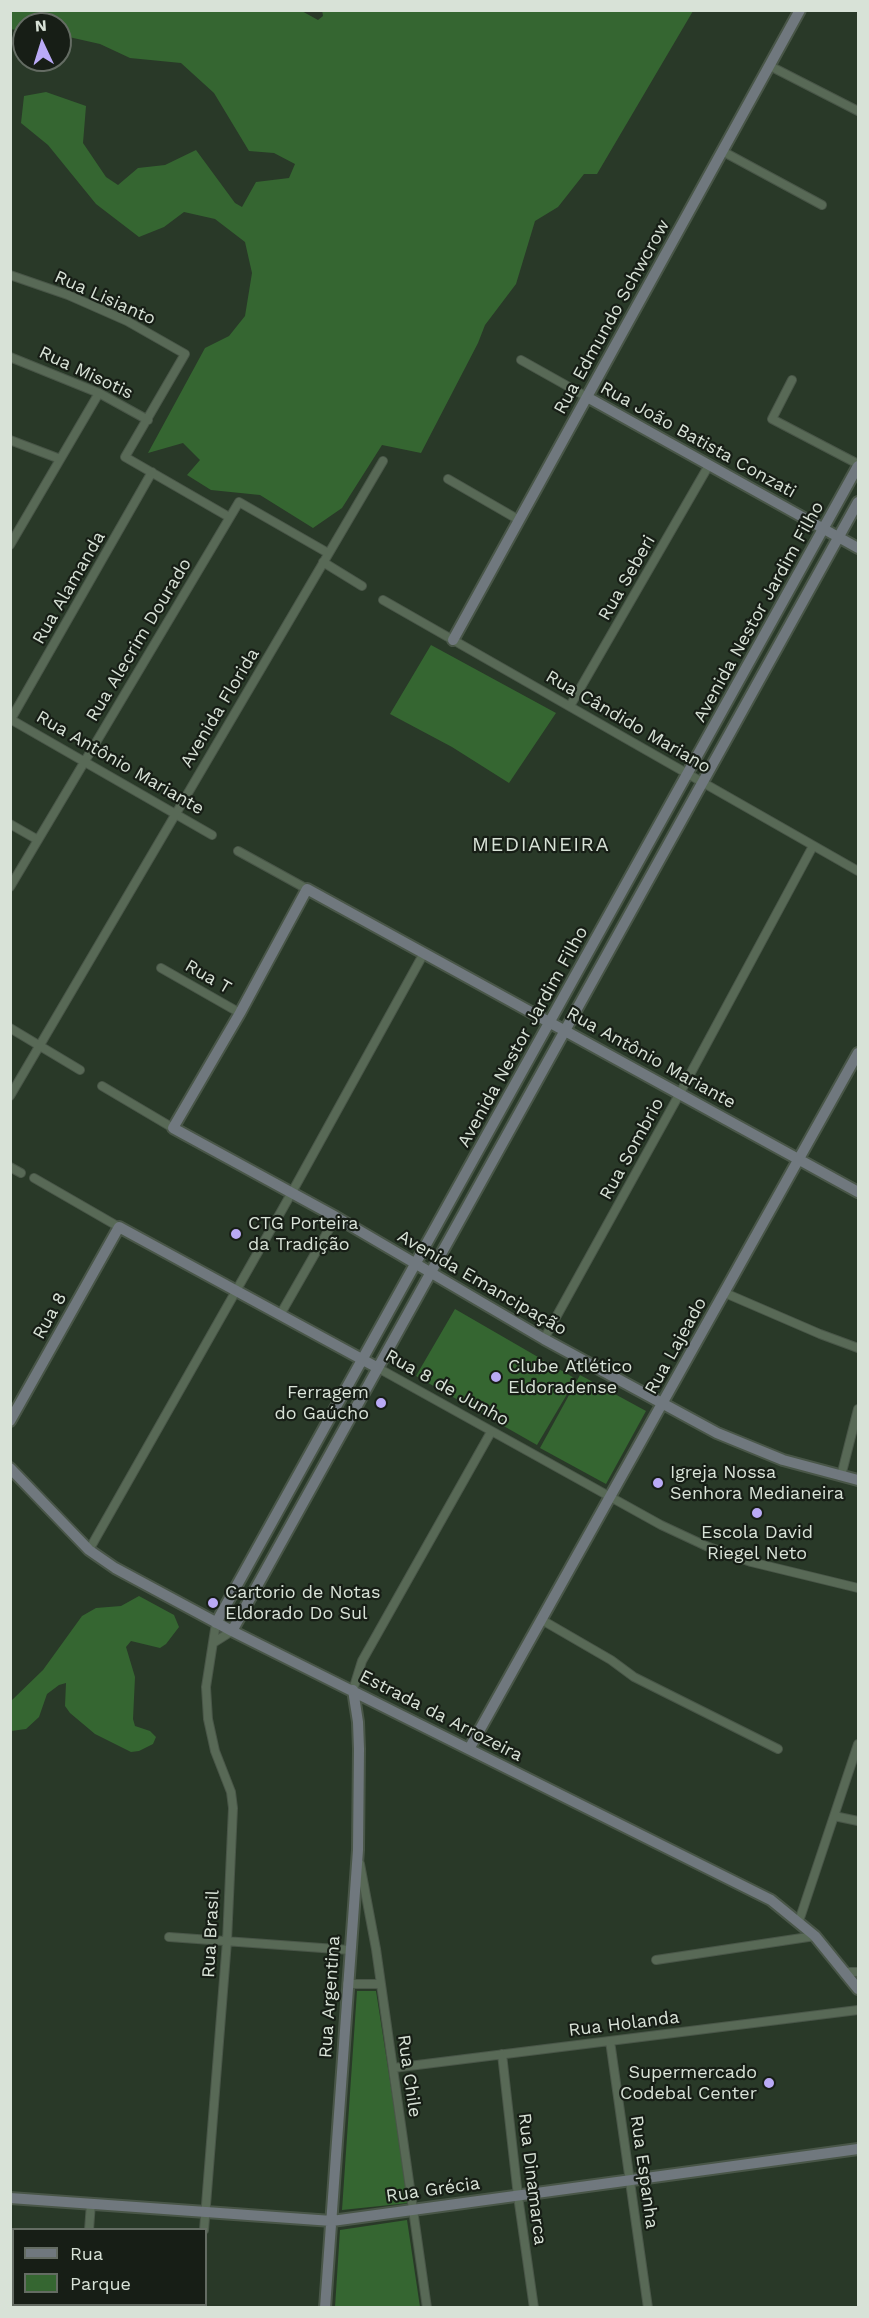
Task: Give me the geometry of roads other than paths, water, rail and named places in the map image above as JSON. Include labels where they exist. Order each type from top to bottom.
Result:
[{"type":"main road","name":"Rua Edmundo Schwcrow","points":[[453,639],[800,10]]},
{"type":"main road","name":"Rua João Batista Conzati","points":[[587,397],[858,548]]},
{"type":"main road","name":"Avenida Nestor Jardim Filho","points":[[216,1623],[858,465]]},
{"type":"main road","name":"Avenida Nestor Jardim Filho","points":[[232,1631],[858,502]]},
{"type":"main road","name":"Rua Antônio Mariante","points":[[308,889],[858,1192]]},
{"type":"main road","points":[[173,1128],[308,889]]},
{"type":"main road","name":"Rua Lajeado","points":[[469,1749],[858,1053]]},
{"type":"main road","name":"Avenida Emancipação","points":[[173,1128],[336,1217],[544,1339],[717,1433],[783,1460],[858,1480]]},
{"type":"main road","points":[[489,1132],[504,1140]]},
{"type":"main road","name":"Rua 8 de Junho","points":[[119,1227],[378,1368]]},
{"type":"main road","name":"Rua 8","points":[[10,1421],[119,1227]]},
{"type":"main road","name":"Estrada da Arrozeira","points":[[10,1467],[89,1550],[115,1568],[216,1623],[771,1900],[815,1936],[847,1972],[858,1989]]},
{"type":"main road","name":"Rua Argentina","points":[[325,2307],[358,1850],[358,1722],[352,1690]]},
{"type":"main road","name":"Rua Grécia","points":[[10,2198],[332,2221],[858,2149]]},
{"type":"street","points":[[770,66],[858,111]]},
{"type":"street","points":[[722,151],[822,205]]},
{"type":"street","name":"Rua Lisianto","points":[[10,275],[68,295],[127,321],[184,354],[148,420]]},
{"type":"street","name":"Rua Misotis","points":[[10,357],[30,363],[99,393],[148,420]]},
{"type":"street","name":"Rua João Batista Conzati","points":[[521,360],[587,397]]},
{"type":"street","points":[[792,380],[772,419],[858,465]]},
{"type":"street","points":[[10,544],[14,530],[99,393]]},
{"type":"street","points":[[148,420],[125,457],[229,517]]},
{"type":"street","points":[[10,440],[60,459]]},
{"type":"street","name":"Avenida Florida","points":[[10,1096],[383,461]]},
{"type":"street","name":"Rua Seberi","points":[[570,706],[709,465]]},
{"type":"street","name":"Rua Alamanda","points":[[11,719],[152,472]]},
{"type":"street","points":[[448,479],[519,520]]},
{"type":"street","name":"Rua Alecrim Dourado","points":[[10,887],[239,502],[328,553]]},
{"type":"street","points":[[323,562],[362,585]]},
{"type":"street","name":"Rua Cândido Mariano","points":[[383,600],[858,871]]},
{"type":"street","name":"Rua Antônio Mariante","points":[[11,719],[213,835]]},
{"type":"street","points":[[10,824],[38,840]]},
{"type":"street","name":"Rua Sombrio","points":[[544,1339],[813,846]]},
{"type":"street","name":"Rua Antônio Mariante","points":[[238,851],[308,889]]},
{"type":"street","points":[[89,1550],[237,1291],[424,953]]},
{"type":"street","name":"Rua T","points":[[161,968],[240,1013]]},
{"type":"street","points":[[10,1028],[80,1070]]},
{"type":"street","name":"Avenida Emancipação","points":[[102,1086],[173,1128]]},
{"type":"street","points":[[10,1167],[21,1173]]},
{"type":"street","name":"Rua 8 de Junho","points":[[34,1179],[119,1227]]},
{"type":"street","points":[[280,1315],[336,1217]]},
{"type":"street","points":[[725,1293],[858,1348]]},
{"type":"street","name":"Rua 8 de Junho","points":[[378,1368],[491,1432],[706,1546],[751,1563],[858,1588]]},
{"type":"street","points":[[840,1476],[858,1409]]},
{"type":"street","points":[[352,1690],[362,1661],[491,1432]]},
{"type":"street","points":[[542,1620],[611,1660],[634,1677],[778,1749]]},
{"type":"street","name":"Rua Brasil","points":[[204,2228],[227,1941],[233,1808],[231,1792],[215,1751],[208,1719],[206,1687],[216,1623]]},
{"type":"street","points":[[213,1643],[232,1631]]},
{"type":"street","points":[[799,1921],[858,1744]]},
{"type":"street","points":[[834,1816],[858,1821]]},
{"type":"street","name":"Rua Chile","points":[[358,1850],[376,1949],[428,2307]]},
{"type":"street","points":[[656,1960],[815,1936]]},
{"type":"street","points":[[169,1937],[350,1950]]},
{"type":"street","points":[[847,1972],[858,1972]]},
{"type":"street","points":[[347,1984],[380,1984]]},
{"type":"street","name":"Rua Holanda","points":[[393,2068],[858,2010]]},
{"type":"street","name":"Rua Espanha","points":[[610,2041],[648,2307]]},
{"type":"street","name":"Rua Dinamarca","points":[[502,2054],[518,2196],[534,2307]]},
{"type":"street","points":[[89,2228],[91,2203]]},
{"type":"place","name":"CTG Porteira da Tradição","points":[[236,1234]]},
{"type":"place","name":"Clube Atlético Eldoradense","points":[[496,1377]]},
{"type":"place","name":"Ferragem do Gaúcho","points":[[381,1403]]},
{"type":"place","name":"Igreja Nossa Senhora Medianeira","points":[[658,1483]]},
{"type":"place","name":"Escola David Riegel Neto","points":[[757,1513]]},
{"type":"place","name":"Cartorio de Notas Eldorado Do Sul","points":[[213,1603]]},
{"type":"place","name":"Supermercado Codebal Center","points":[[769,2083]]},
{"type":"district","name":"MEDIANEIRA","points":[[541,845]]}]
